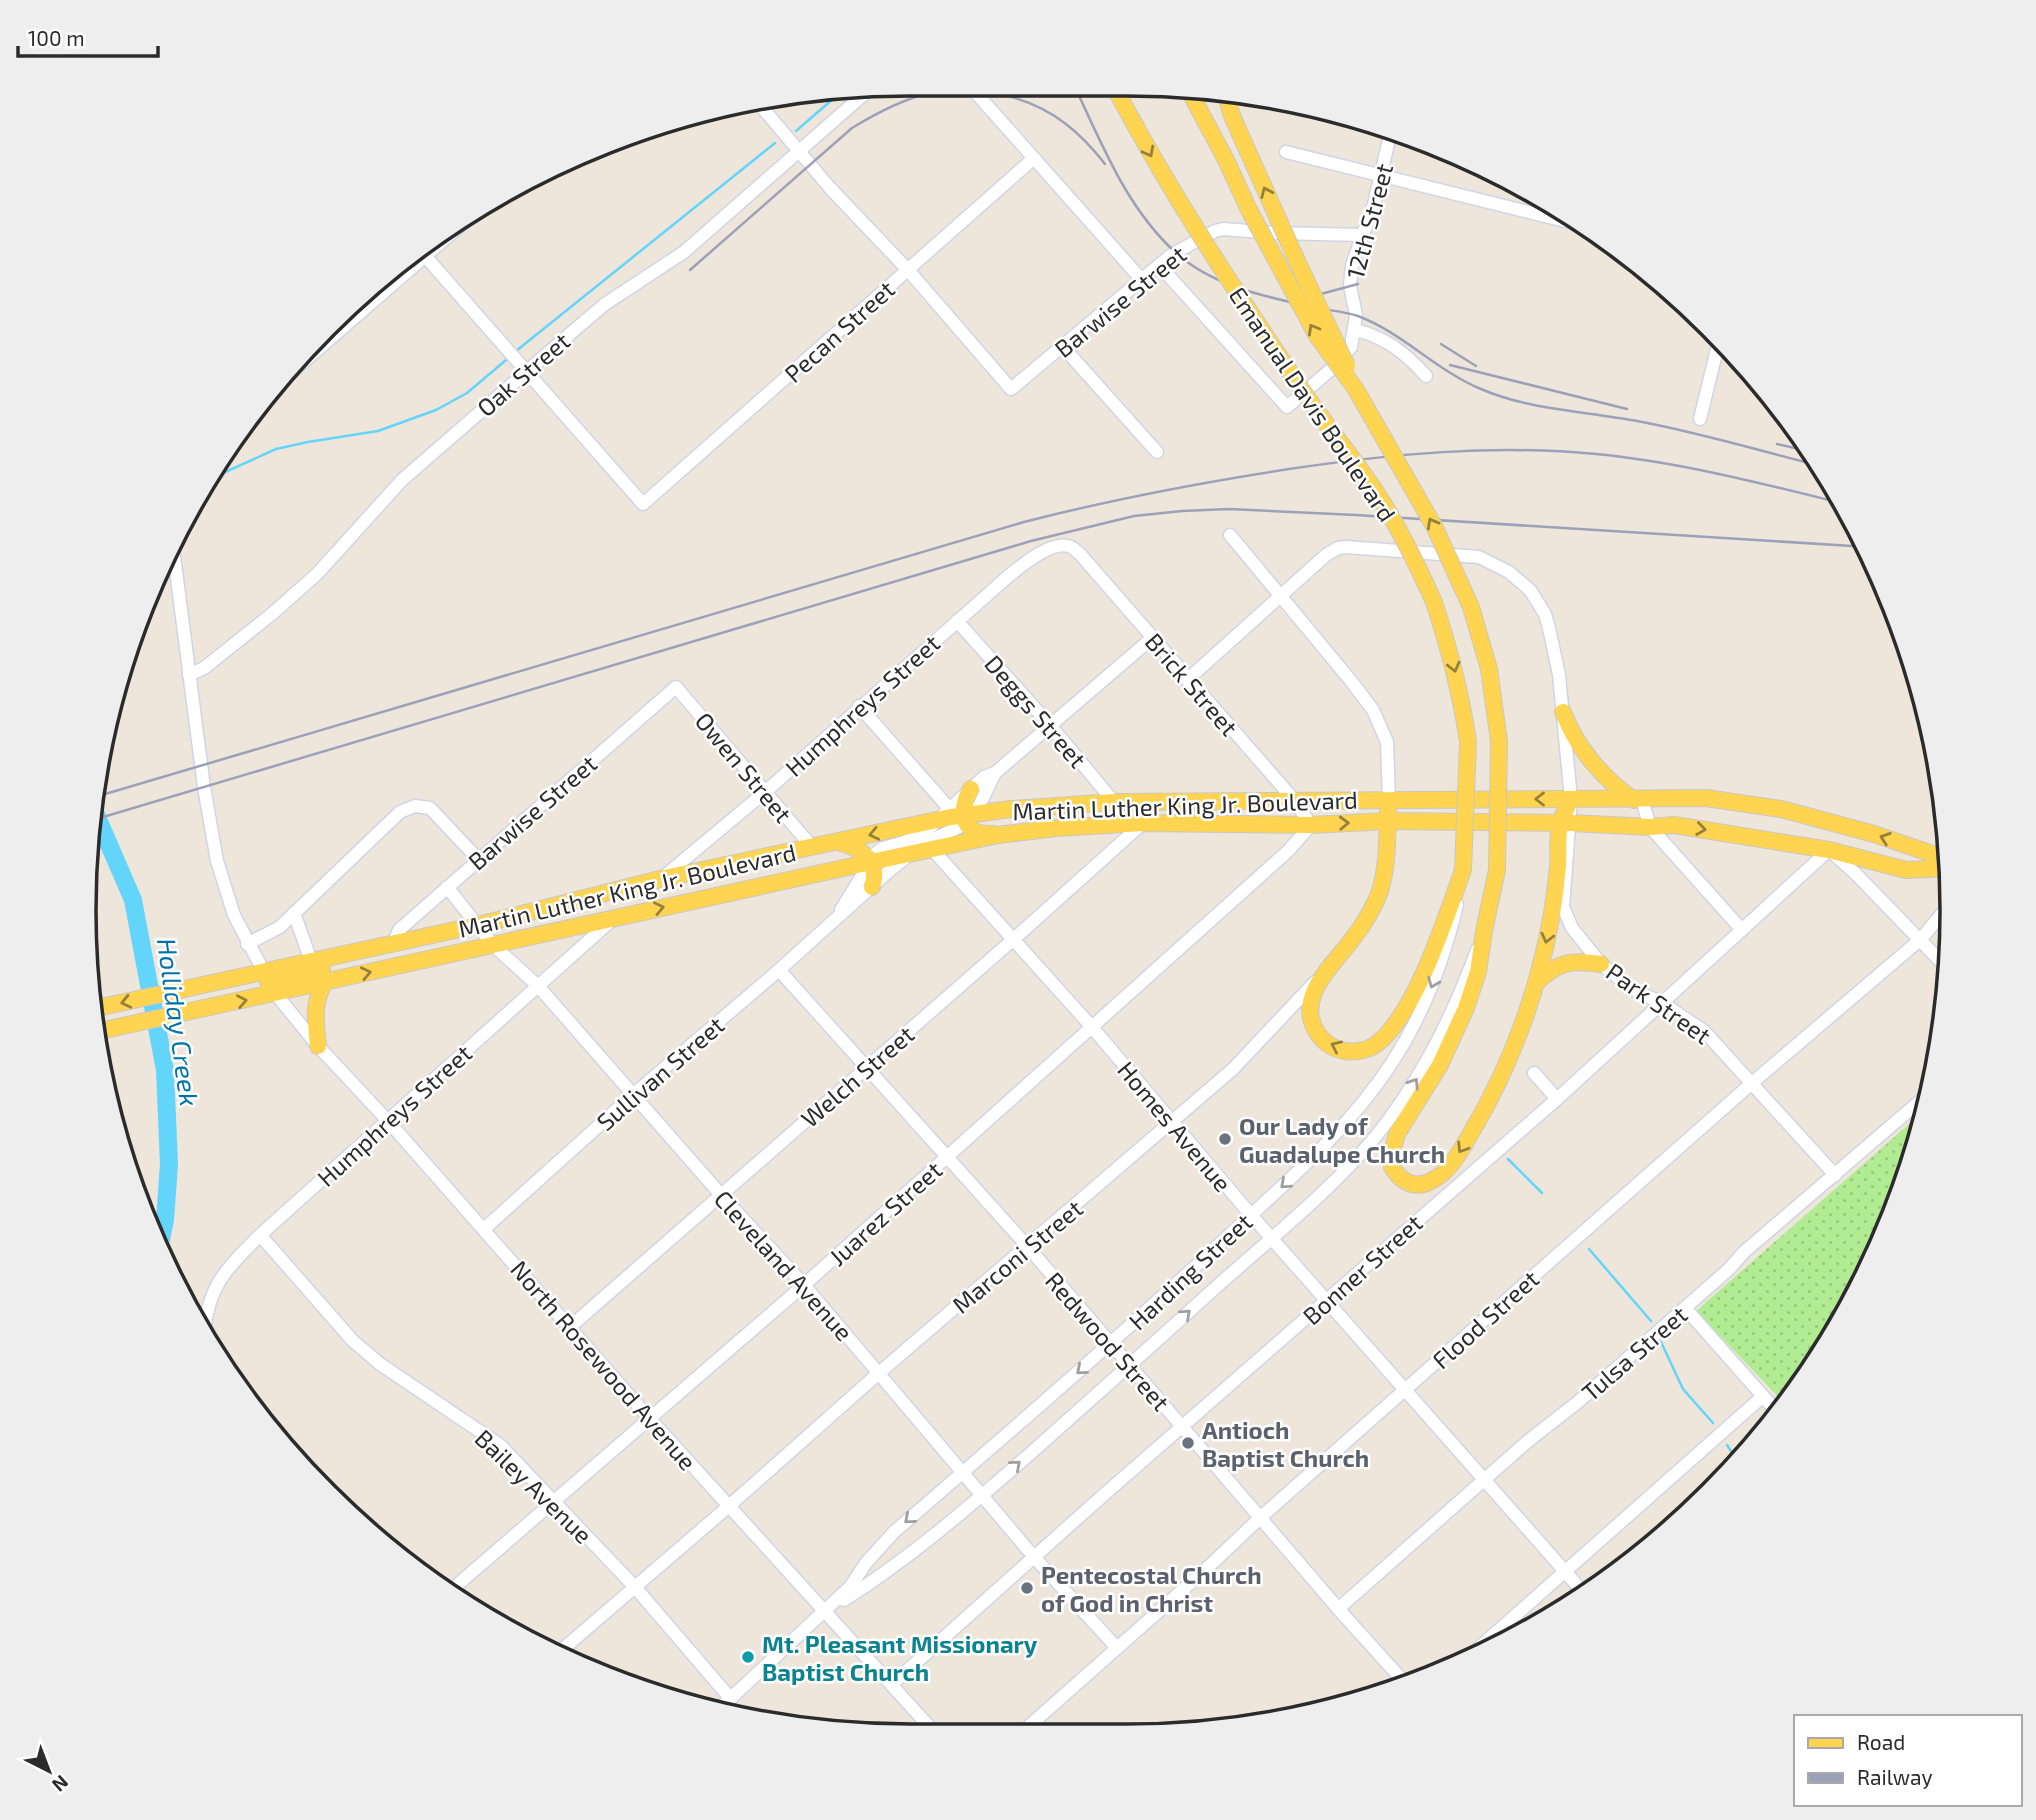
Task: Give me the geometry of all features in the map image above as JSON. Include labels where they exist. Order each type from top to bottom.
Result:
[{"type":"main road","name":"Emanual Davis Boulevard","points":[[1120,96],[1187,217],[1306,395],[1374,490],[1408,547],[1434,602],[1455,669],[1468,741],[1463,870],[1437,942],[1401,1014],[1377,1044],[1365,1050],[1339,1050],[1319,1036],[1311,1015],[1310,1003],[1324,971]]},
{"type":"main road","name":"Emanual Davis Boulevard","points":[[1194,99],[1249,210],[1317,336],[1355,388],[1434,528],[1471,607],[1489,669],[1499,741],[1497,870],[1484,931]]},
{"type":"main road","points":[[1229,103],[1297,261],[1345,358],[1355,388]]},
{"type":"main road","points":[[1563,712],[1573,734],[1588,756],[1618,789],[1638,800]]},
{"type":"main road","points":[[971,789],[964,801],[976,832],[998,835]]},
{"type":"main road","name":"Martin Luther King Jr. Boulevard","points":[[105,1030],[208,1007],[311,961],[478,925],[660,879],[835,842],[944,814],[969,817],[1011,809],[1114,802],[1706,798],[1782,809],[1874,834],[1938,856]]},
{"type":"main road","points":[[1484,931],[1478,972],[1466,1008],[1440,1065],[1393,1145],[1392,1167],[1405,1182],[1413,1185],[1424,1184],[1446,1172],[1461,1152],[1494,1092],[1521,1027],[1536,983],[1550,924],[1572,799]]},
{"type":"main road","name":"Marconi Street","points":[[1324,971],[1351,941],[1369,915],[1380,891],[1386,859],[1389,800]]},
{"type":"main road","name":"Martin Luther King Jr. Boulevard","points":[[102,1007],[200,985],[325,982],[998,835],[1056,828],[1143,823],[1311,825],[1388,821],[1650,827],[1674,825],[1829,850],[1906,870],[1938,869]]},
{"type":"main road","points":[[835,842],[864,852],[872,862],[872,887]]},
{"type":"main road","points":[[268,982],[356,960],[390,943]]},
{"type":"main road","points":[[1536,983],[1548,971],[1564,963],[1578,961],[1601,964]]},
{"type":"main road","points":[[318,1046],[317,994],[325,982]]},
{"type":"street","points":[[979,96],[1142,280]]},
{"type":"street","name":"Oak Street","points":[[189,675],[204,668],[308,582],[402,480],[605,304],[684,252],[860,98]]},
{"type":"street","points":[[764,110],[843,202],[908,270]]},
{"type":"street","name":"12th Street","points":[[1355,330],[1356,316],[1350,286],[1352,265],[1374,204],[1389,139]]},
{"type":"street","points":[[1286,152],[1381,176],[1540,209]]},
{"type":"street","name":"Pecan Street","points":[[526,372],[643,505],[1034,158]]},
{"type":"street","name":"Barwise Street","points":[[908,270],[1011,389],[1171,255],[1215,230],[1362,235]]},
{"type":"street","points":[[425,257],[526,372]]},
{"type":"street","points":[[1159,265],[1287,407],[1335,366],[1351,347],[1355,330],[1384,341],[1414,363],[1426,376]]},
{"type":"street","points":[[1063,347],[1157,452]]},
{"type":"street","points":[[1700,419],[1717,351]]},
{"type":"street","points":[[1230,535],[1373,710],[1387,742],[1389,800]]},
{"type":"street","name":"Humphreys Street","points":[[660,879],[765,792],[859,706],[1030,559],[1060,545],[1070,546]]},
{"type":"street","name":"Brick Street","points":[[1070,546],[1080,554],[1294,800],[1311,825]]},
{"type":"street","points":[[1187,680],[1331,551],[1360,547],[1479,557],[1509,572],[1530,590],[1545,614],[1559,676],[1572,799]]},
{"type":"street","name":"North Rosewood Avenue","points":[[175,562],[216,861],[247,944],[268,982],[318,1046],[388,1121],[649,1418],[927,1724]]},
{"type":"street","name":"Deggs Street","points":[[957,621],[1114,802]]},
{"type":"street","name":"Sullivan Street","points":[[836,919],[876,853],[923,834],[985,777],[995,773],[1152,639]]},
{"type":"street","name":"Barwise Street","points":[[390,943],[399,930],[478,859],[676,687]]},
{"type":"street","name":"Owen Street","points":[[676,687],[812,847]]},
{"type":"street","points":[[859,706],[944,814]]},
{"type":"street","name":"Sullivan Street","points":[[484,1229],[909,854],[969,817],[995,773]]},
{"type":"street","points":[[1638,800],[1650,827],[1742,930]]},
{"type":"street","points":[[247,944],[280,927],[407,808],[426,806],[439,814],[478,859]]},
{"type":"street","name":"Welch Street","points":[[570,1328],[1143,823]]},
{"type":"street","name":"Park Street","points":[[1566,823],[1563,907],[1572,928],[1601,964],[1632,989],[1662,1003],[1704,1031],[1835,1175]]},
{"type":"street","name":"Juarez Street","points":[[456,1585],[804,1285],[1288,851],[1311,825]]},
{"type":"street","name":"Homes Avenue","points":[[932,849],[1015,938],[1270,1237],[1578,1587]]},
{"type":"street","points":[[1829,850],[1938,958]]},
{"type":"street","name":"Bonner Street","points":[[892,1684],[1557,1099],[1829,850]]},
{"type":"street","name":"Harding Street","points":[[729,1703],[850,1587],[866,1563],[894,1532],[1111,1344],[1330,1142],[1362,1105],[1393,1061],[1415,1023],[1439,966],[1457,906],[1463,870]]},
{"type":"street","name":"Cleveland Avenue","points":[[447,887],[494,946],[538,986],[721,1195],[804,1285],[1034,1557],[1116,1648]]},
{"type":"street","points":[[294,913],[311,961]]},
{"type":"street","name":"Flood Street","points":[[1031,1724],[1752,1083],[1921,939],[1940,916]]},
{"type":"street","name":"Humphreys Street","points":[[205,1318],[207,1304],[224,1273],[260,1235],[614,918]]},
{"type":"street","name":"Harding Street","points":[[826,1611],[915,1552],[983,1495],[1129,1366],[1364,1150],[1410,1090],[1431,1055],[1456,1006],[1484,931]]},
{"type":"street","name":"Redwood Street","points":[[779,970],[1028,1247],[1338,1609],[1399,1677]]},
{"type":"street","name":"Marconi Street","points":[[565,1647],[1233,1069],[1304,996],[1324,971]]},
{"type":"street","points":[[1534,1073],[1557,1099]]},
{"type":"street","name":"Tulsa Street","points":[[1338,1609],[1916,1105]]},
{"type":"street","name":"Bailey Avenue","points":[[260,1235],[353,1340],[380,1364],[500,1446],[634,1586],[720,1701]]},
{"type":"street","points":[[1685,1308],[1771,1406]]},
{"type":"street","points":[[1492,1637],[1762,1397]]},
{"type":"green space","points":[[1912,1122],[1897,1172],[1856,1270],[1831,1317],[1778,1397],[1696,1311]]},
{"type":"waterway","points":[[796,131],[831,100]]},
{"type":"waterway","points":[[516,351],[775,143]]},
{"type":"waterway","points":[[224,473],[276,449],[378,431],[436,410],[467,393],[506,360]]},
{"type":"waterway","name":"Holliday Creek","points":[[101,826],[133,900],[165,1070],[169,1164],[163,1231]]},
{"type":"waterway","points":[[1508,1159],[1542,1193]]},
{"type":"waterway","points":[[1589,1249],[1651,1321]]},
{"type":"waterway","points":[[1661,1342],[1683,1389],[1713,1423]]},
{"type":"waterway","points":[[1727,1445],[1732,1453]]},
{"type":"railway","points":[[690,270],[852,128],[892,106],[919,96]]},
{"type":"railway","points":[[1007,96],[1029,103],[1054,116],[1086,142],[1105,164]]},
{"type":"railway","points":[[1079,96],[1105,152],[1142,215],[1175,252],[1207,275],[1264,296],[1358,316],[1390,332],[1465,381],[1499,396],[1538,406],[1660,425],[1806,462]]},
{"type":"railway","points":[[1289,296],[1317,295],[1358,284]]},
{"type":"railway","points":[[1441,344],[1476,366]]},
{"type":"railway","points":[[1450,365],[1627,409]]},
{"type":"railway","points":[[1777,444],[1796,448]]},
{"type":"railway","points":[[105,794],[1024,522],[1222,480],[1404,455],[1480,450],[1557,451],[1689,468],[1829,500]]},
{"type":"railway","points":[[102,817],[1031,541],[1134,516],[1229,509],[1854,546]]},
{"type":"place","name":"Our Lady of Guadalupe Church","points":[[1225,1139]]},
{"type":"place","name":"Antioch Baptist Church","points":[[1188,1443]]},
{"type":"place","name":"Pentecostal Church of God in Christ","points":[[1027,1588]]},
{"type":"place","name":"Mt. Pleasant Missionary Baptist Church","points":[[748,1657]]}]
